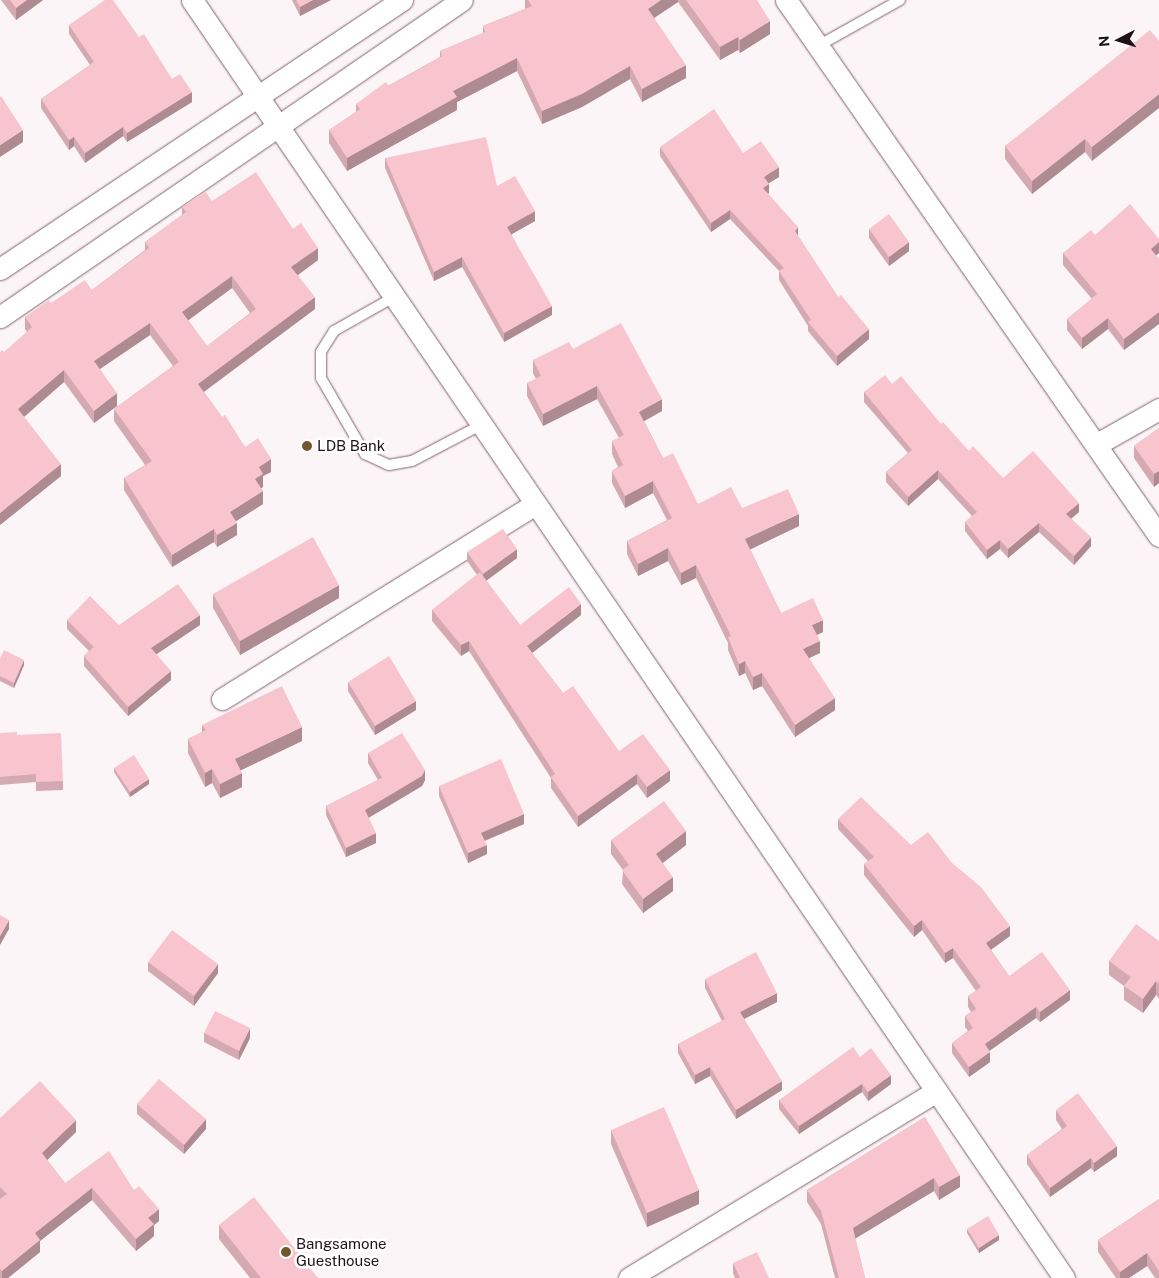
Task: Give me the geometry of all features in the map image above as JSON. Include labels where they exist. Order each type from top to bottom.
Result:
[{"type":"street","points":[[192,0],[276,126],[1064,1278]]},
{"type":"street","points":[[0,269],[402,0]]},
{"type":"street","points":[[0,317],[462,0]]},
{"type":"street","points":[[786,0],[1097,444],[1159,536]]},
{"type":"street","points":[[1097,444],[1159,409]]},
{"type":"street","points":[[222,699],[535,504]]},
{"type":"street","points":[[629,1278],[937,1091]]},
{"type":"lane","points":[[818,46],[900,0]]},
{"type":"lane","points":[[394,297],[334,331],[321,352],[322,378],[365,454],[389,465],[412,461],[481,425]]},
{"type":"building","points":[[10,0],[27,0],[16,8]]},
{"type":"building","points":[[105,0],[113,0],[139,37],[144,34],[172,79],[180,74],[192,92],[127,133],[123,127],[85,153],[74,137],[69,140],[41,99],[94,62],[69,25]]},
{"type":"building","points":[[296,0],[313,0],[300,7]]},
{"type":"building","points":[[528,0],[661,0],[648,9],[686,65],[642,89],[630,66],[582,94],[542,111],[517,58],[453,91],[457,97],[347,158],[329,130],[360,109],[356,104],[386,82],[389,86],[442,56],[440,51],[485,32],[483,26],[532,6]]},
{"type":"building","points":[[686,0],[757,0],[770,21],[740,40],[738,37],[720,47]]},
{"type":"building","points":[[1150,30],[1159,41],[1159,94],[1092,147],[1085,139],[1032,181],[1005,146]]},
{"type":"building","points":[[0,97],[23,130],[0,145]]},
{"type":"building","points":[[714,109],[743,153],[761,141],[779,167],[764,177],[769,184],[763,188],[798,227],[795,231],[838,297],[841,295],[869,329],[837,356],[808,322],[811,320],[779,271],[784,268],[730,210],[711,223],[660,147]]},
{"type":"building","points":[[486,137],[497,186],[515,176],[535,211],[507,227],[552,306],[504,333],[462,257],[434,272],[385,158]]},
{"type":"building","points":[[256,172],[293,229],[301,223],[318,248],[291,267],[315,297],[198,384],[222,417],[225,415],[245,447],[258,438],[271,459],[259,467],[263,474],[255,479],[263,491],[230,512],[237,523],[217,535],[214,529],[172,555],[124,478],[152,461],[114,409],[179,362],[150,323],[94,361],[117,393],[94,411],[64,370],[18,409],[61,464],[0,513],[0,352],[2,350],[4,352],[32,327],[25,317],[49,300],[51,303],[85,280],[92,290],[149,248],[145,242],[186,212],[182,207],[205,191],[212,201]],"holes":[[[232,276],[256,309],[207,346],[182,312]]]},
{"type":"building","points":[[1130,204],[1159,239],[1159,242],[1151,249],[1159,259],[1159,312],[1124,339],[1108,318],[1082,338],[1067,319],[1097,294],[1063,253],[1091,230],[1095,235]]},
{"type":"building","points":[[889,214],[909,242],[889,257],[869,229]]},
{"type":"building","points":[[621,323],[662,399],[639,412],[663,458],[673,453],[698,504],[731,487],[742,508],[788,489],[799,514],[745,539],[781,613],[813,598],[823,620],[812,625],[820,641],[803,649],[835,698],[795,725],[762,673],[753,677],[745,661],[739,664],[728,637],[731,636],[696,565],[681,573],[668,548],[638,564],[627,541],[672,518],[653,481],[625,496],[612,471],[623,465],[612,441],[624,435],[597,386],[543,414],[527,383],[541,376],[533,360],[569,342],[573,349]]},
{"type":"building","points":[[885,375],[892,384],[901,376],[941,424],[943,422],[969,451],[973,446],[1003,478],[1033,451],[1079,503],[1066,514],[1091,537],[1074,556],[1039,523],[1008,549],[1000,540],[987,550],[965,522],[977,512],[938,470],[908,497],[886,472],[912,450],[864,392]]},
{"type":"building","points":[[1159,428],[1159,471],[1154,474],[1134,446]]},
{"type":"building","points":[[503,529],[517,549],[483,574],[467,552]]},
{"type":"building","points":[[313,537],[339,585],[240,641],[213,594]]},
{"type":"building","points":[[480,572],[520,625],[569,587],[581,604],[527,646],[563,693],[573,686],[619,751],[643,734],[670,770],[647,787],[637,774],[578,816],[551,777],[555,774],[469,641],[461,645],[432,610]]},
{"type":"building","points":[[178,584],[200,615],[151,648],[171,671],[128,707],[84,656],[94,647],[67,620],[90,596],[119,625]]},
{"type":"building","points":[[4,650],[24,660],[14,683],[0,676],[0,659]]},
{"type":"building","points":[[389,656],[416,701],[375,726],[348,682]]},
{"type":"building","points":[[282,686],[302,727],[235,759],[242,773],[220,784],[212,769],[205,773],[188,739],[206,730],[202,725]]},
{"type":"building","points":[[17,732],[17,735],[61,733],[63,781],[36,782],[36,774],[0,777],[0,733]]},
{"type":"building","points":[[402,733],[425,770],[422,776],[365,810],[376,833],[346,848],[326,806],[382,778],[368,753]]},
{"type":"building","points":[[134,755],[149,779],[130,792],[114,768]]},
{"type":"building","points":[[501,759],[524,814],[481,833],[487,845],[468,853],[439,786]]},
{"type":"building","points":[[861,797],[911,845],[928,832],[952,863],[981,887],[1010,926],[986,943],[1009,976],[1042,952],[1070,990],[1040,1012],[1036,1007],[985,1044],[990,1052],[969,1067],[952,1043],[973,1028],[965,1016],[976,1009],[968,996],[981,987],[953,948],[945,953],[922,920],[914,926],[864,864],[874,857],[838,819]]},
{"type":"building","points":[[664,801],[686,831],[656,854],[673,877],[643,899],[622,870],[629,865],[611,840]]},
{"type":"building","points":[[0,915],[9,920],[0,936]]},
{"type":"building","points":[[1136,924],[1159,941],[1159,984],[1156,981],[1143,999],[1124,986],[1131,977],[1109,961]]},
{"type":"building","points":[[172,930],[218,964],[194,996],[148,962]]},
{"type":"building","points":[[756,952],[777,993],[740,1012],[782,1081],[736,1110],[710,1067],[695,1075],[678,1044],[725,1019],[705,979]]},
{"type":"building","points":[[215,1011],[250,1028],[239,1051],[204,1033]]},
{"type":"building","points":[[853,1047],[860,1057],[871,1048],[891,1075],[868,1092],[862,1084],[799,1126],[779,1100]]},
{"type":"building","points":[[159,1079],[206,1119],[184,1145],[137,1104]]},
{"type":"building","points":[[40,1081],[76,1120],[42,1153],[65,1183],[109,1151],[134,1190],[139,1186],[159,1209],[148,1218],[154,1224],[136,1239],[92,1188],[35,1233],[40,1240],[2,1271],[0,1269],[0,1199],[7,1194],[0,1187],[0,1118]]},
{"type":"building","points":[[1078,1093],[1117,1146],[1094,1163],[1091,1158],[1050,1188],[1027,1155],[1067,1126],[1056,1110]]},
{"type":"building","points":[[664,1107],[699,1190],[647,1213],[611,1130]]},
{"type":"building","points":[[925,1117],[960,1175],[939,1187],[934,1178],[853,1228],[865,1278],[839,1278],[821,1211],[807,1190]]},
{"type":"building","points":[[254,1197],[318,1278],[261,1278],[219,1225]]},
{"type":"building","points":[[1159,1199],[1159,1271],[1147,1253],[1120,1272],[1098,1240]]},
{"type":"building","points":[[988,1216],[999,1235],[979,1248],[967,1229]]},
{"type":"building","points":[[757,1252],[769,1278],[740,1278],[733,1263]]},
{"type":"place","name":"LDB Bank","points":[[307,446]]},
{"type":"place","name":"Bangsamone Guesthouse","points":[[286,1252]]}]
